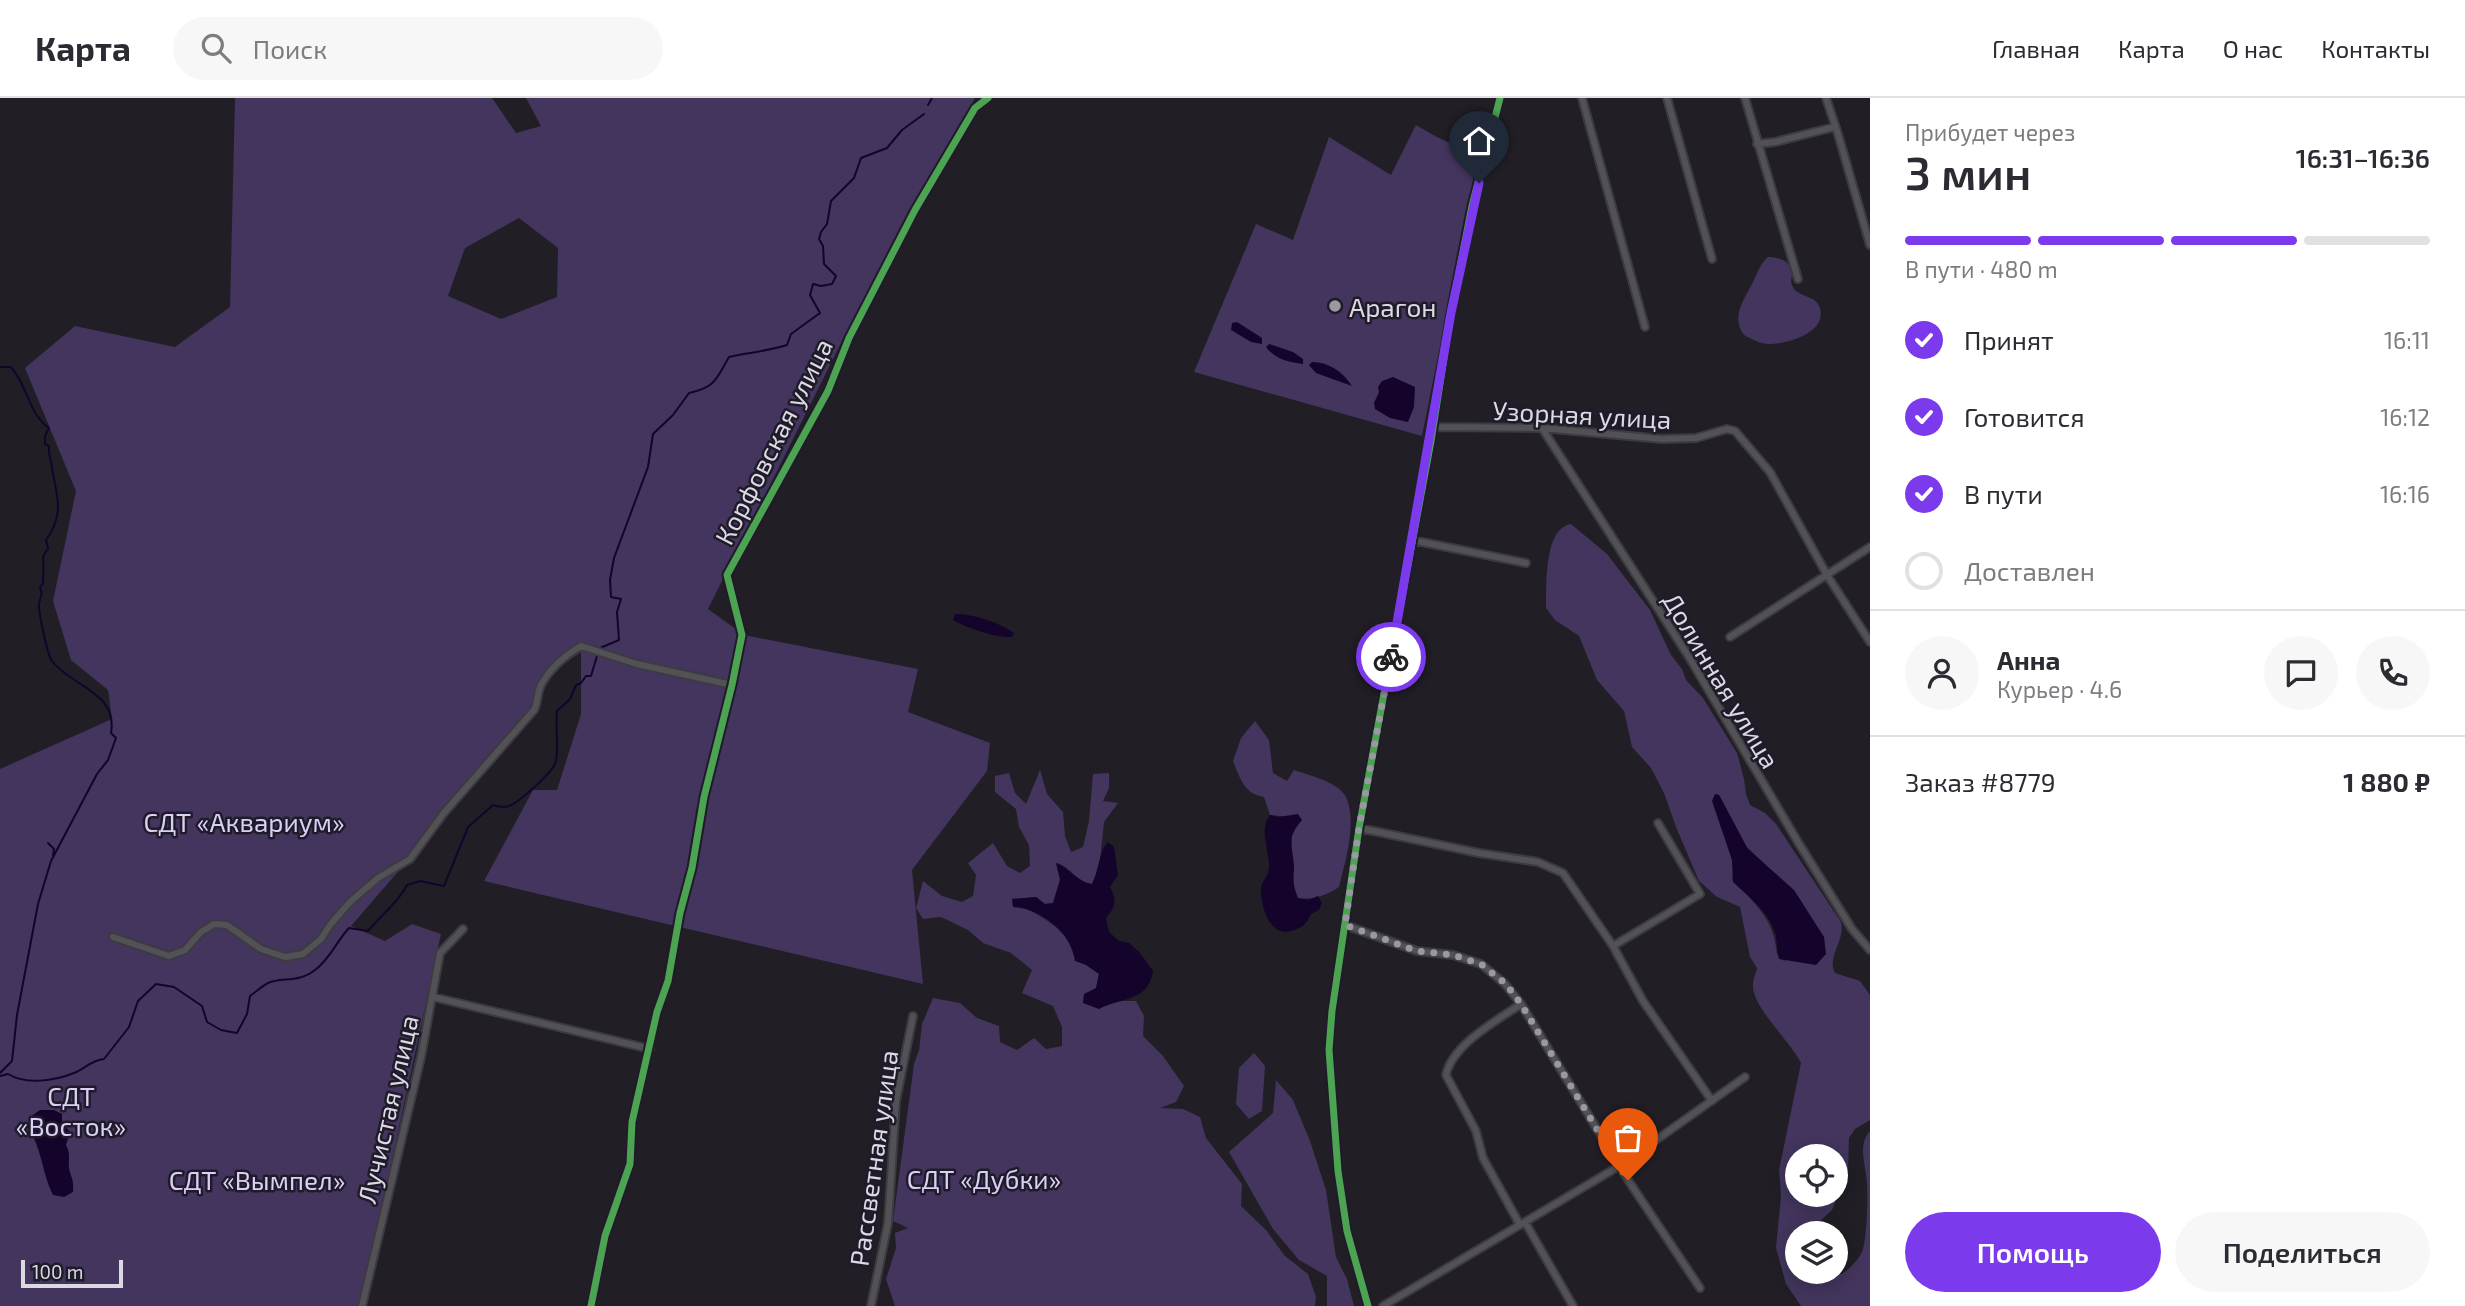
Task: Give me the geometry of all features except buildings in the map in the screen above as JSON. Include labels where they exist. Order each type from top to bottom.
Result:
[{"type":"street","name":"Корфовская улица","points":[[591,1306],[605,1236],[630,1164],[632,1122],[657,1012],[668,981],[704,797],[742,635],[727,575],[828,391],[849,338],[915,210],[975,108],[988,98]]},
{"type":"street","points":[[1368,1306],[1347,1231],[1338,1171],[1329,1051],[1332,1011],[1359,828],[1433,426],[1451,313],[1472,206],[1500,98]]},
{"type":"street","points":[[1582,98],[1645,327]]},
{"type":"street","points":[[1668,98],[1712,259]]},
{"type":"street","points":[[1745,98],[1798,279]]},
{"type":"street","points":[[1826,98],[1870,245]]},
{"type":"street","points":[[1757,144],[1834,127]]},
{"type":"street","name":"Узорная улица","points":[[1433,426],[1542,428],[1662,439],[1703,437],[1727,429],[1735,431],[1770,472],[1828,575]]},
{"type":"street","name":"Долинная улица","points":[[1542,428],[1689,657],[1804,853],[1852,929],[1870,950]]},
{"type":"street","points":[[1412,540],[1526,563]]},
{"type":"street","points":[[1730,637],[1870,547]]},
{"type":"street","points":[[1828,575],[1870,642]]},
{"type":"street","points":[[113,937],[169,956],[185,950],[201,932],[214,924],[227,925],[261,949],[285,957],[303,954],[321,939],[350,902],[378,878],[410,859],[443,814],[534,710],[539,690],[554,667],[567,654],[581,646],[637,664],[732,685]]},
{"type":"street","points":[[1613,946],[1700,894],[1658,823]]},
{"type":"street","points":[[1359,828],[1479,853],[1538,862],[1552,867],[1566,877],[1613,946],[1643,1001],[1712,1101]]},
{"type":"street","points":[[1345,925],[1417,951],[1453,955],[1481,964],[1506,984],[1700,1288]]},
{"type":"street","name":"Лучистая улица","points":[[362,1306],[421,1057],[440,953],[463,929]]},
{"type":"street","points":[[432,997],[650,1049]]},
{"type":"street","points":[[1521,1004],[1484,1029],[1452,1059],[1446,1075],[1471,1119],[1483,1158],[1573,1306]]},
{"type":"street","name":"Рассветная улица","points":[[871,1306],[888,1223],[896,1101],[913,1016]]},
{"type":"street","points":[[1382,1306],[1620,1165],[1745,1077]]},
{"type":"green space","points":[[235,98],[492,98],[516,133],[541,126],[526,98],[975,98],[844,337],[708,609],[744,635],[918,669],[908,712],[990,743],[987,771],[912,870],[923,984],[484,881],[533,790],[557,790],[581,714],[581,652],[552,672],[532,717],[351,926],[385,941],[412,924],[441,934],[360,1306],[0,1306],[0,769],[112,719],[108,690],[71,660],[53,601],[76,491],[25,368],[75,326],[175,347],[230,307]],"holes":[[[519,218],[558,248],[557,297],[501,319],[448,296],[465,248]]]},
{"type":"green space","name":"Арагон","points":[[1416,125],[1478,156],[1422,436],[1194,372],[1256,224],[1293,240],[1329,137],[1391,175]]},
{"type":"green space","points":[[1768,257],[1780,259],[1790,266],[1794,289],[1818,304],[1821,317],[1818,324],[1804,335],[1786,342],[1769,344],[1744,335],[1738,321],[1743,301],[1761,265]]},
{"type":"green space","points":[[1571,524],[1607,554],[1650,610],[1686,680],[1703,698],[1737,753],[1750,805],[1765,813],[1776,824],[1841,922],[1841,935],[1833,961],[1835,973],[1860,981],[1870,995],[1870,1120],[1855,1129],[1849,1138],[1848,1173],[1848,1144],[1785,1144],[1785,1207],[1833,1207],[1820,1221],[1785,1221],[1785,1280],[1776,1248],[1781,1196],[1779,1170],[1801,1063],[1764,1013],[1754,993],[1753,982],[1757,968],[1750,957],[1740,907],[1717,897],[1699,881],[1664,793],[1651,768],[1632,747],[1624,711],[1597,680],[1579,636],[1555,620],[1546,608],[1548,560],[1555,536],[1562,528]],"holes":[[[1719,795],[1747,847],[1766,866],[1785,962],[1777,954],[1768,921],[1732,879],[1734,871]]]},
{"type":"green space","points":[[1255,721],[1269,740],[1273,773],[1287,781],[1294,770],[1321,779],[1340,789],[1348,803],[1351,827],[1339,887],[1324,895],[1297,898],[1292,868],[1291,817],[1270,815],[1264,797],[1247,789],[1233,761],[1241,738]]},
{"type":"green space","name":"СДТ «Дубки»","points":[[1040,770],[1047,794],[1063,812],[1065,836],[1071,852],[1083,847],[1089,821],[1093,774],[1109,773],[1109,788],[1103,801],[1118,803],[1104,822],[1099,870],[1092,884],[1082,881],[1057,863],[1060,880],[1053,903],[1045,904],[1036,897],[1012,899],[1056,928],[1099,974],[1096,988],[1099,1009],[1113,1001],[1136,1001],[1144,1016],[1143,1036],[1163,1056],[1184,1086],[1176,1102],[1160,1108],[1183,1109],[1200,1117],[1206,1138],[1242,1184],[1241,1206],[1266,1230],[1285,1256],[1308,1274],[1316,1297],[1315,1306],[895,1306],[886,1279],[896,1248],[895,1233],[908,1228],[893,1221],[914,1064],[919,1050],[922,1024],[933,998],[960,1003],[977,1018],[999,1026],[1000,1042],[1017,1050],[1034,1038],[1046,1049],[1062,1046],[1062,1027],[1053,1006],[1022,993],[1032,970],[1011,953],[983,943],[968,930],[941,917],[923,919],[916,908],[923,881],[942,896],[962,902],[973,896],[976,875],[968,863],[993,843],[1007,866],[1020,873],[1030,866],[1029,845],[1019,827],[1016,809],[995,792],[995,776],[1009,773],[1015,793],[1026,804]]},
{"type":"green space","points":[[1254,1053],[1265,1066],[1262,1111],[1249,1119],[1236,1104],[1239,1068]]},
{"type":"green space","points":[[1276,1080],[1293,1100],[1310,1141],[1326,1190],[1336,1257],[1347,1279],[1354,1306],[1327,1306],[1327,1276],[1299,1260],[1273,1229],[1229,1152],[1273,1113]]},
{"type":"green space","points":[[1870,1131],[1870,1306],[1801,1306],[1786,1284],[1848,1284],[1848,1268],[1862,1253],[1867,1207],[1863,1149]]},
{"type":"shaded area","points":[[1237,322],[1262,338],[1262,344],[1251,342],[1231,330],[1232,323]]},
{"type":"shaded area","points":[[1269,344],[1293,352],[1303,359],[1303,364],[1278,357],[1266,347]]},
{"type":"shaded area","points":[[1312,362],[1335,369],[1352,386],[1316,373],[1309,365]]},
{"type":"shaded area","points":[[1393,377],[1415,387],[1414,407],[1408,422],[1390,418],[1375,409],[1378,387],[1382,381]]},
{"type":"shaded area","points":[[955,614],[986,619],[1014,633],[1012,637],[1005,637],[982,632],[953,620]]},
{"type":"shaded area","points":[[1715,794],[1719,795],[1747,848],[1794,890],[1824,937],[1826,954],[1816,965],[1779,959],[1776,936],[1769,920],[1759,906],[1733,882],[1732,860],[1712,801]]},
{"type":"shaded area","points":[[1298,814],[1302,820],[1293,833],[1291,844],[1295,890],[1298,898],[1309,900],[1318,896],[1322,903],[1319,910],[1311,914],[1304,925],[1283,932],[1267,918],[1262,902],[1261,888],[1269,868],[1265,828],[1270,815],[1279,817]]},
{"type":"shaded area","points":[[1108,842],[1114,847],[1118,875],[1110,887],[1114,903],[1106,918],[1109,932],[1119,941],[1129,943],[1153,971],[1146,988],[1139,994],[1099,1009],[1083,1003],[1084,994],[1096,988],[1099,974],[1075,961],[1068,941],[1053,924],[1034,912],[1013,907],[1012,899],[1036,897],[1045,904],[1053,903],[1060,880],[1056,863],[1082,881],[1092,884]]},
{"type":"shaded area","points":[[40,1110],[54,1110],[62,1114],[62,1123],[70,1132],[66,1145],[73,1192],[64,1197],[53,1195],[28,1128],[30,1117]]},
{"type":"waterway","points":[[928,105],[932,98]]},
{"type":"waterway","points":[[600,648],[619,640],[617,612],[621,599],[611,597],[610,580],[614,558],[648,467],[653,434],[673,415],[689,393],[705,388],[714,381],[729,357],[787,345],[791,334],[820,313],[810,295],[813,284],[832,284],[836,276],[824,264],[823,246],[819,239],[827,224],[831,201],[854,178],[861,158],[887,148],[902,130],[924,114]]},
{"type":"waterway","points":[[0,367],[11,367],[17,374],[32,407],[49,428],[45,444],[49,446],[58,513],[46,540],[48,548],[43,557],[43,583],[40,588],[40,614],[48,650],[52,661],[61,670],[92,691],[108,708],[111,733],[116,738],[108,760],[97,774],[51,861],[38,904],[17,1015],[12,1061],[0,1073]]},
{"type":"waterway","points":[[0,1076],[8,1074],[23,1080],[49,1080],[74,1073],[104,1059],[129,1027],[138,1001],[156,984],[174,987],[202,1006],[207,1022],[221,1030],[237,1033],[247,1014],[250,996],[268,983],[303,977],[315,970],[325,961],[349,928],[368,931],[407,885],[420,881],[444,886],[468,827],[493,805],[507,807],[520,799],[554,766],[557,755],[557,711],[570,699],[576,685],[586,676],[591,676],[597,656]]},
{"type":"waterway","points":[[48,843],[54,849],[53,856]]},
{"type":"cycle path","points":[[591,1306],[605,1236],[630,1164],[632,1122],[657,1012],[668,981],[704,797],[742,635],[727,575],[828,391],[849,338],[915,210],[975,108],[988,98]]},
{"type":"cycle path","points":[[1368,1306],[1347,1231],[1338,1171],[1329,1050],[1332,1011],[1359,828],[1431,441],[1451,313],[1472,206],[1500,98]]},
{"type":"way so far","points":[[1391,657],[1359,828],[1345,925],[1417,951],[1468,959],[1481,964],[1506,984],[1521,1004],[1628,1180]]},
{"type":"place","name":"Арагон","points":[[1335,306]]},
{"type":"route","points":[[1391,657],[1431,441],[1451,313],[1479,183]]},
{"type":"park label","name":"СДТ «Аквариум»","points":[[244,821]]},
{"type":"park label","name":"СДТ «Восток»","points":[[71,1110]]},
{"type":"park label","name":"СДТ «Вымпел»","points":[[257,1179]]}]
